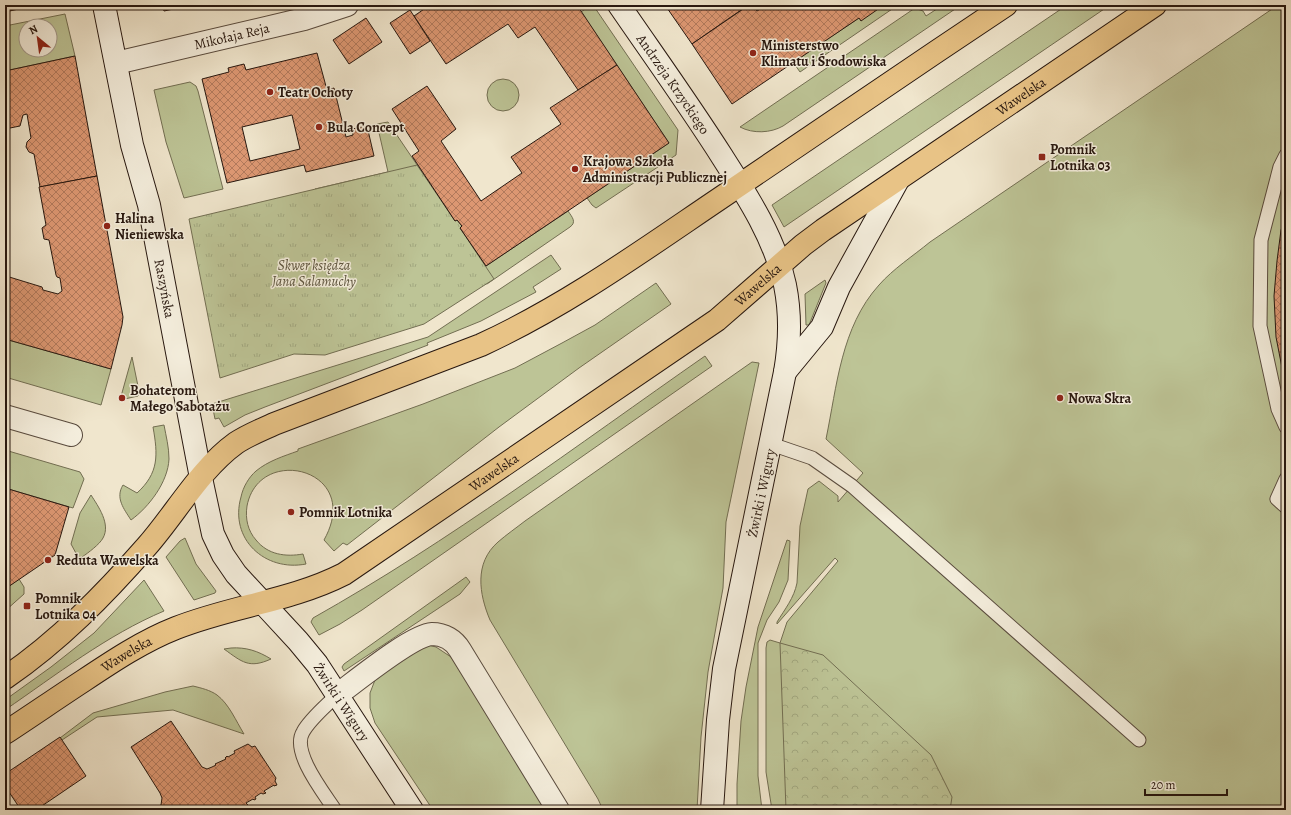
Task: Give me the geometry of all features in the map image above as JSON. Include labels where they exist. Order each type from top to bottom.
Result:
[{"type":"main road","name":"Raszyńska","points":[[104,5],[132,145],[149,205],[210,521],[218,545],[236,574],[262,602]]},
{"type":"main road","name":"Mikołaja Reja","points":[[116,63],[309,17],[347,5]]},
{"type":"main road","name":"Andrzeja Krzyckiego","points":[[619,5],[740,184]]},
{"type":"main road","points":[[5,678],[24,665],[58,637],[102,596],[163,527],[201,478],[236,443],[274,424],[457,355],[524,324],[593,284],[1006,5]]},
{"type":"main road","name":"Wawelska","points":[[5,733],[103,667],[146,642],[175,628],[198,619],[313,588],[344,574],[717,320],[804,244],[823,230],[1156,5]]},
{"type":"main road","points":[[785,372],[822,327],[839,287],[898,180]]},
{"type":"main road","name":"Żwirki i Wigury","points":[[712,810],[718,720],[724,669],[771,444],[789,345],[790,315],[780,265],[764,227],[740,184]]},
{"type":"main road","points":[[5,416],[71,435]]},
{"type":"main road","name":"Żwirki i Wigury","points":[[262,602],[317,664],[412,810]]},
{"type":"main road","points":[[337,695],[376,666],[418,638],[431,634],[447,637],[460,650],[558,810]]},
{"type":"lane","points":[[1286,155],[1280,167],[1260,240],[1260,326],[1278,409],[1286,426]]},
{"type":"lane","points":[[771,444],[812,458],[852,486],[1139,740]]},
{"type":"lane","points":[[1286,479],[1277,499],[1286,507]]},
{"type":"lane","points":[[335,810],[309,769],[300,741],[304,729],[337,695]]},
{"type":"green space","points":[[593,5],[678,130],[676,155],[596,208],[587,198],[669,143],[581,12]]},
{"type":"green space","points":[[884,5],[898,5],[800,72],[793,62],[859,18]]},
{"type":"green space","points":[[943,5],[961,5],[783,126],[762,132],[751,131],[740,127],[915,8],[923,11],[926,16]]},
{"type":"green space","points":[[1067,5],[1110,5],[784,227],[772,205]]},
{"type":"green space","name":"Nowa Skra","points":[[1278,5],[1286,5],[1286,810],[772,810],[766,772],[767,642],[770,640],[780,643],[787,622],[838,561],[835,558],[777,624],[796,588],[800,526],[808,489],[819,481],[838,496],[838,502],[863,473],[826,439],[842,358],[856,319],[866,302],[890,274],[930,242]]},
{"type":"green space","points":[[65,14],[75,56],[5,71],[5,26],[18,23],[18,58],[58,58],[58,18],[45,18]]},
{"type":"green space","points":[[500,79],[506,79],[515,83],[519,95],[515,107],[506,111],[500,111],[491,107],[487,98],[487,92],[491,83]]},
{"type":"green space","points":[[190,82],[196,86],[198,91],[223,189],[184,198],[166,142],[154,90]]},
{"type":"green space","points":[[388,122],[455,221],[457,220],[462,226],[460,228],[486,266],[568,211],[573,219],[572,225],[487,284],[315,189],[388,172],[377,124]]},
{"type":"green space","name":"Skwer księdza Jana Salamuchy","points":[[417,165],[455,221],[457,220],[462,226],[460,228],[494,279],[424,324],[325,355],[294,354],[220,378],[189,219]]},
{"type":"green space","points":[[551,255],[561,269],[533,287],[536,292],[481,321],[427,343],[428,345],[245,415],[224,427],[219,418],[215,419],[212,404],[428,337]]},
{"type":"green space","points":[[825,280],[826,283],[809,325],[806,325],[805,294]]},
{"type":"green space","points":[[656,283],[671,304],[579,368],[499,427],[347,545],[343,543],[334,551],[324,540],[333,516],[331,496],[320,481],[305,473],[287,470],[270,475],[255,486],[247,506],[247,520],[249,529],[253,536],[266,549],[284,555],[303,554],[306,564],[291,565],[277,563],[264,557],[245,539],[240,526],[239,512],[242,493],[251,476],[266,464],[298,451],[298,449],[423,404],[515,368],[595,325]]},
{"type":"green space","points":[[5,339],[111,369],[101,405],[5,377]]},
{"type":"green space","points":[[705,356],[712,366],[362,610],[319,635],[311,622],[313,618],[414,557],[463,525]]},
{"type":"green space","points":[[132,357],[139,391],[138,396],[120,400]]},
{"type":"green space","points":[[752,362],[759,363],[726,522],[723,588],[708,672],[701,737],[697,810],[603,810],[598,799],[490,620],[481,589],[482,569],[485,559],[490,550],[498,542],[525,521]]},
{"type":"green space","points":[[164,425],[168,446],[168,468],[161,485],[151,501],[131,520],[121,503],[121,490],[123,485],[137,493],[144,486],[153,471],[155,463],[156,446],[153,427]]},
{"type":"green space","points":[[5,450],[80,472],[84,479],[73,508],[5,488]]},
{"type":"green space","points":[[91,495],[103,515],[105,521],[105,533],[97,546],[82,557],[78,557],[71,544],[80,513]]},
{"type":"green space","points":[[185,538],[196,564],[216,591],[215,593],[194,600],[166,557],[180,541]]},
{"type":"green space","points":[[787,540],[790,541],[788,580],[779,602],[767,620],[758,643],[758,776],[762,810],[737,810],[741,721],[746,687],[758,627]]},
{"type":"green space","points":[[466,577],[470,582],[460,594],[344,671],[342,667],[344,664]]},
{"type":"green space","points":[[19,579],[24,587],[24,594],[5,611],[5,589]]},
{"type":"green space","points":[[144,580],[164,611],[102,644],[5,710],[5,700],[51,667],[94,633]]},
{"type":"green space","points":[[780,643],[823,655],[931,755],[952,797],[950,810],[786,810]]},
{"type":"green space","points":[[428,645],[436,647],[451,657],[548,810],[434,810],[431,807],[375,723],[370,708],[370,693],[375,680],[418,648]]},
{"type":"green space","points":[[231,648],[252,650],[271,659],[251,664],[246,663],[224,649]]},
{"type":"green space","points":[[193,686],[205,689],[217,695],[229,708],[244,734],[173,710],[97,717],[62,740],[60,738],[93,713],[165,692]]},
{"type":"building","points":[[5,5],[37,5],[5,12]]},
{"type":"building","points":[[162,5],[192,5],[164,11]]},
{"type":"building","points":[[430,5],[434,5],[436,8],[441,5],[577,5],[617,65],[578,90],[535,27],[518,38],[508,24],[446,64],[414,16]]},
{"type":"building","points":[[665,5],[738,5],[741,10],[692,44]]},
{"type":"building","name":"Ministerstwo Klimatu i Środowiska","points":[[749,5],[753,5],[757,11],[767,5],[884,5],[861,21],[859,18],[732,104],[692,44]]},
{"type":"building","points":[[410,10],[430,41],[410,54],[390,23]]},
{"type":"building","points":[[366,18],[382,42],[349,64],[333,40]]},
{"type":"building","points":[[317,53],[327,90],[334,88],[346,137],[353,135],[352,129],[367,126],[374,156],[306,172],[304,165],[227,183],[202,79],[229,72],[228,68],[244,64],[246,70]],"holes":[[[292,115],[300,149],[250,161],[242,127]]]},
{"type":"building","points":[[75,56],[97,176],[40,187],[34,154],[29,152],[26,147],[27,142],[31,138],[27,114],[23,115],[20,126],[5,129],[5,71]]},
{"type":"building","name":"Krajowa Szkoła Administracji Publicznej","points":[[617,65],[669,143],[486,266],[460,228],[462,226],[457,220],[455,221],[412,156],[419,151],[392,109],[427,86],[456,129],[441,141],[481,201],[522,173],[511,157],[561,124],[550,108]]},
{"type":"building","points":[[97,176],[123,317],[111,369],[5,339],[5,274],[6,276],[42,287],[43,290],[58,294],[62,291],[60,278],[56,275],[49,240],[44,239],[42,228],[46,225],[39,187]]},
{"type":"building","points":[[1286,214],[1286,384],[1276,337],[1274,296],[1281,230]]},
{"type":"building","points":[[5,488],[69,507],[55,555],[5,589]]},
{"type":"building","points":[[171,721],[202,767],[207,769],[216,765],[215,764],[226,759],[225,758],[227,756],[228,757],[235,753],[234,751],[248,744],[252,747],[255,746],[276,778],[275,781],[277,785],[274,785],[264,791],[266,793],[261,793],[255,797],[256,799],[246,803],[248,805],[244,807],[243,805],[238,808],[239,810],[152,810],[161,805],[162,798],[131,747]]},
{"type":"building","points":[[60,737],[86,776],[36,810],[21,810],[5,786],[5,774]]},
{"type":"place","name":"Ministerstwo Klimatu i Środowiska","points":[[753,53]]},
{"type":"place","name":"Teatr Ochoty","points":[[270,92]]},
{"type":"place","name":"Bula Concept","points":[[319,127]]},
{"type":"place","name":"Pomnik Lotnika 03","points":[[1042,157]]},
{"type":"place","name":"Krajowa Szkoła Administracji Publicznej","points":[[575,169]]},
{"type":"place","name":"Halina Nieniewska","points":[[107,226]]},
{"type":"place","name":"Bohaterom Małego Sabotażu","points":[[122,398]]},
{"type":"place","name":"Nowa Skra","points":[[1060,398]]},
{"type":"place","name":"Pomnik Lotnika","points":[[291,512]]},
{"type":"place","name":"Reduta Wawelska","points":[[48,560]]},
{"type":"place","name":"Pomnik Lotnika 04","points":[[27,606]]}]
